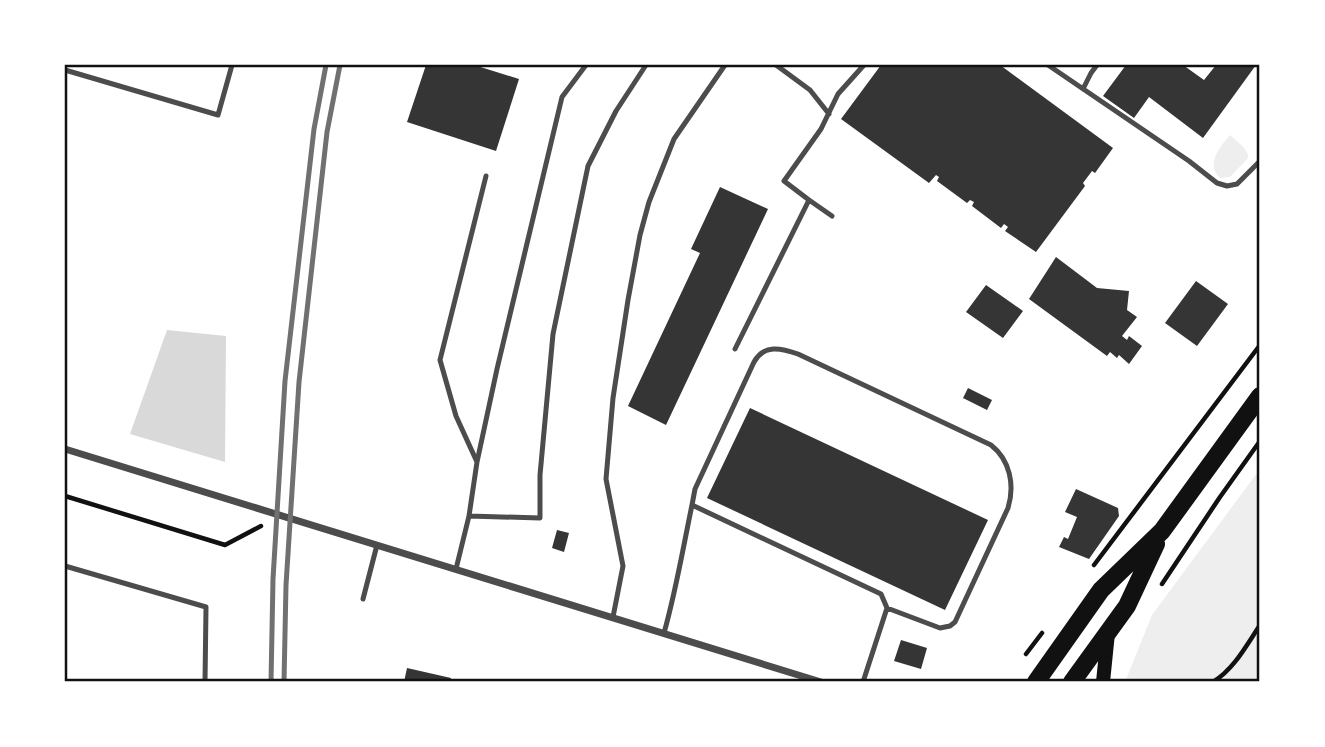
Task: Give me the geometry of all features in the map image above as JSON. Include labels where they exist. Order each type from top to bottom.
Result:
[{"type":"main road","points":[[1035,682],[1101,590],[1162,531],[1260,396]]},
{"type":"main road","points":[[1072,682],[1127,606],[1162,531]]},
{"type":"main road","points":[[1102,682],[1108,633]]},
{"type":"street","points":[[65,449],[821,682]]},
{"type":"lane","points":[[65,69],[218,116],[232,65]]},
{"type":"lane","points":[[456,569],[500,356],[562,97],[586,65]]},
{"type":"lane","points":[[469,516],[540,518],[540,475],[553,334],[588,166],[616,111],[646,65]]},
{"type":"lane","points":[[612,617],[623,566],[606,479],[613,398],[640,235],[649,202],[674,139],[725,65]]},
{"type":"lane","points":[[776,65],[810,90],[828,114]]},
{"type":"lane","points":[[832,216],[784,181],[821,129],[838,94],[863,65]]},
{"type":"lane","points":[[1048,65],[1217,183],[1227,186],[1237,184],[1260,161]]},
{"type":"lane","points":[[1083,89],[1097,65]]},
{"type":"lane","points":[[477,462],[456,416],[440,360],[486,176]]},
{"type":"lane","points":[[735,349],[809,200]]},
{"type":"lane","points":[[664,633],[695,489],[756,358],[771,349],[798,354],[991,445],[1005,462],[1010,476],[1011,498],[997,534],[954,622],[950,626],[940,628],[887,608]]},
{"type":"lane","points":[[692,506],[881,594],[887,608],[863,682]]},
{"type":"lane","points":[[363,599],[377,545]]},
{"type":"lane","points":[[65,566],[206,607],[205,682]]},
{"type":"path","points":[[1089,572],[1260,345]]},
{"type":"path","points":[[1160,586],[1260,441]]},
{"type":"path","points":[[65,496],[225,545],[281,515]]},
{"type":"path","points":[[1026,654],[1050,623]]},
{"type":"path","points":[[1213,682],[1239,658],[1260,625]]},
{"type":"shaded area","points":[[1230,135],[1245,149],[1248,158],[1230,177],[1220,178],[1216,173],[1214,161],[1218,150]]},
{"type":"shaded area","points":[[167,330],[226,336],[225,462],[130,434]]},
{"type":"shaded area","points":[[1260,469],[1260,682],[1125,682],[1152,615]]},
{"type":"building","points":[[426,65],[474,65],[519,79],[496,151],[407,122]]},
{"type":"building","points":[[881,65],[1000,65],[1113,148],[1095,173],[1092,171],[1083,183],[1085,186],[1036,252],[1005,231],[1008,227],[1004,224],[1001,228],[972,206],[974,202],[970,200],[967,203],[937,181],[939,177],[936,175],[929,183],[841,119]]},
{"type":"building","points":[[1126,65],[1183,65],[1204,80],[1216,65],[1256,65],[1203,138],[1149,97],[1134,118],[1103,96]]},
{"type":"building","points":[[720,187],[768,209],[666,425],[628,406],[700,253],[691,249]]},
{"type":"building","points":[[1056,257],[1097,288],[1129,291],[1127,310],[1137,317],[1122,336],[1127,340],[1129,336],[1142,346],[1129,364],[1119,355],[1117,358],[1110,352],[1107,356],[1029,299]]},
{"type":"building","points":[[1196,281],[1228,304],[1197,346],[1165,323]]},
{"type":"building","points":[[986,285],[1023,311],[1003,338],[966,312]]},
{"type":"building","points":[[968,388],[992,400],[987,410],[963,398]]},
{"type":"building","points":[[750,408],[988,520],[945,610],[707,498]]},
{"type":"building","points":[[1076,489],[1118,508],[1119,516],[1089,559],[1059,547],[1064,537],[1068,539],[1077,517],[1065,512]]},
{"type":"building","points":[[557,530],[569,533],[564,552],[552,548]]},
{"type":"building","points":[[901,640],[927,648],[921,669],[894,661]]},
{"type":"building","points":[[407,668],[451,678],[450,682],[404,682]]},
{"type":"railway","points":[[271,682],[273,579],[285,381],[314,129],[326,65]]},
{"type":"railway","points":[[284,682],[286,585],[299,382],[327,132],[340,65]]}]
